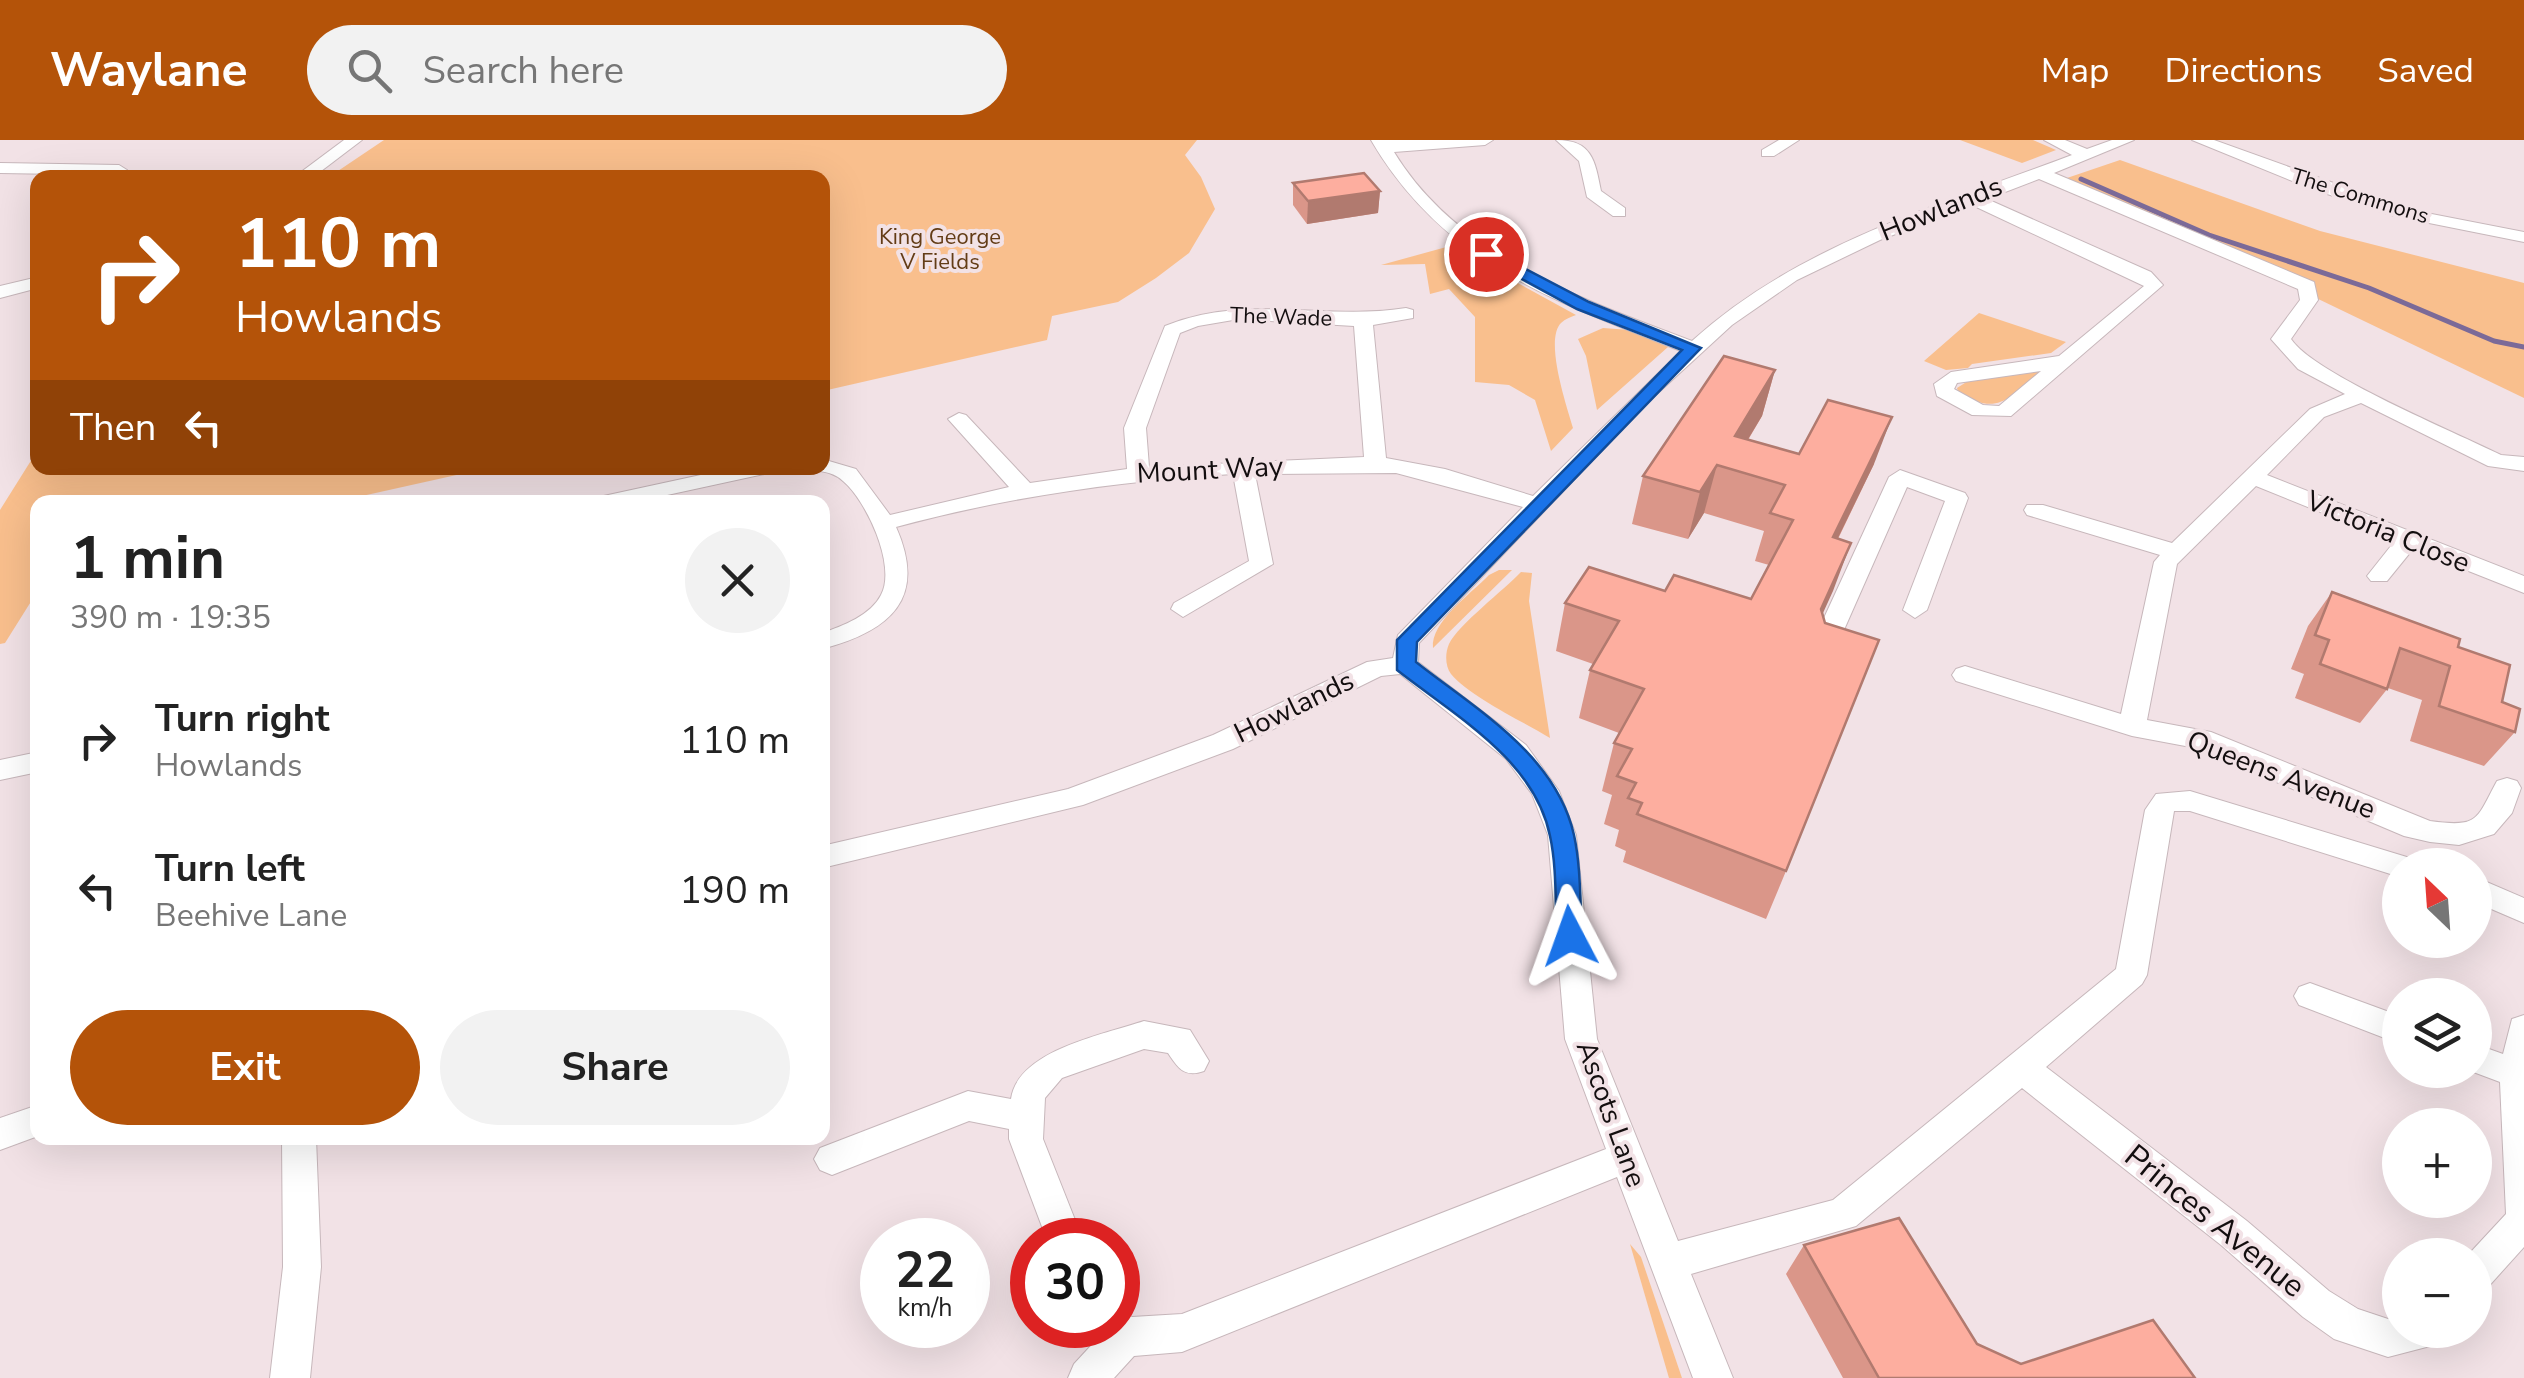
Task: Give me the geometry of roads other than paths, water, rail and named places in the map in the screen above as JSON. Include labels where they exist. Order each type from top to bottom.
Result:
[{"type":"street","points":[[311,170],[354,140]]},
{"type":"street","points":[[1381,144],[1485,140]]},
{"type":"street","points":[[1564,140],[1587,159],[1593,193],[1619,212]]},
{"type":"street","points":[[1768,153],[1789,140]]},
{"type":"street","points":[[2052,140],[2086,155]]},
{"type":"street","name":"Howlands","points":[[830,855],[1073,798],[1224,742],[1376,668],[1405,665],[1407,640],[1692,348],[1791,276],[1874,236],[2126,140]]},
{"type":"street","name":"The Commons","points":[[2200,140],[2357,198],[2450,223],[2524,237]]},
{"type":"street","points":[[1381,144],[1413,193],[1486,254],[1583,306],[1692,348]]},
{"type":"street","points":[[0,168],[119,170]]},
{"type":"street","points":[[2037,172],[2308,286],[2309,300],[2281,339],[2294,356],[2496,461],[2524,464]]},
{"type":"street","points":[[1969,197],[2152,280],[2154,288],[2067,361],[2004,412],[1979,411],[1944,392],[1944,384],[1952,378],[2067,361]]},
{"type":"street","points":[[0,292],[30,284]]},
{"type":"street","name":"The Wade","points":[[1138,473],[1135,428],[1172,330],[1186,322],[1224,315],[1363,321],[1406,314]]},
{"type":"street","name":"The Wade","points":[[1363,321],[1376,464]]},
{"type":"street","points":[[2132,727],[2166,562],[2317,412],[2362,394]]},
{"type":"street","points":[[959,420],[1022,489]]},
{"type":"street","name":"Mount Way","points":[[882,524],[1022,489],[1138,473],[1243,467],[1376,464],[1442,475],[1538,505]]},
{"type":"street","points":[[830,467],[848,473],[862,487],[899,566],[895,594],[874,618],[830,638]]},
{"type":"street","points":[[1183,609],[1261,564],[1243,467]]},
{"type":"street","points":[[642,495],[730,475]]},
{"type":"street","points":[[1819,658],[1900,477],[1957,498],[1915,610]]},
{"type":"street","name":"Victoria Close","points":[[2252,477],[2524,586]]},
{"type":"street","points":[[2035,510],[2143,539],[2176,552]]},
{"type":"street","points":[[2379,576],[2407,541]]},
{"type":"street","name":"Ascots Lane","points":[[1405,665],[1516,752],[1545,791],[1562,835],[1581,1039],[1624,1158],[1713,1378]]},
{"type":"street","name":"Queens Avenue","points":[[1965,675],[2132,727],[2200,739],[2414,828],[2442,835],[2467,836],[2487,824],[2503,806],[2507,788]]},
{"type":"street","points":[[0,770],[30,764]]},
{"type":"street","points":[[1668,1262],[1843,1214],[1910,1163],[2131,974],[2159,810],[2166,801],[2190,801],[2382,860]]},
{"type":"street","points":[[2492,897],[2524,911]]},
{"type":"street","points":[[2310,996],[2382,1023]]},
{"type":"street","points":[[2492,1255],[2524,1218],[2516,1073],[2524,1029]]},
{"type":"street","points":[[1057,1218],[1026,1139],[1028,1093],[1050,1068],[1144,1035],[1178,1040],[1192,1062]]},
{"type":"street","points":[[2492,1064],[2516,1073]]},
{"type":"street","name":"Princes Avenue","points":[[2020,1068],[2234,1233],[2316,1304],[2348,1325],[2382,1336]]},
{"type":"street","points":[[832,1159],[968,1106],[1024,1117]]},
{"type":"street","points":[[0,1134],[30,1123]]},
{"type":"street","points":[[290,1378],[302,1267],[299,1145]]},
{"type":"street","points":[[1140,1332],[1182,1333],[1624,1158]]},
{"type":"street","points":[[1088,1378],[1107,1348]]},
{"type":"waterway","points":[[2081,179],[2209,235],[2369,288],[2494,341],[2524,347]]},
{"type":"park label","name":"King George V Fields","points":[[940,250]]}]
